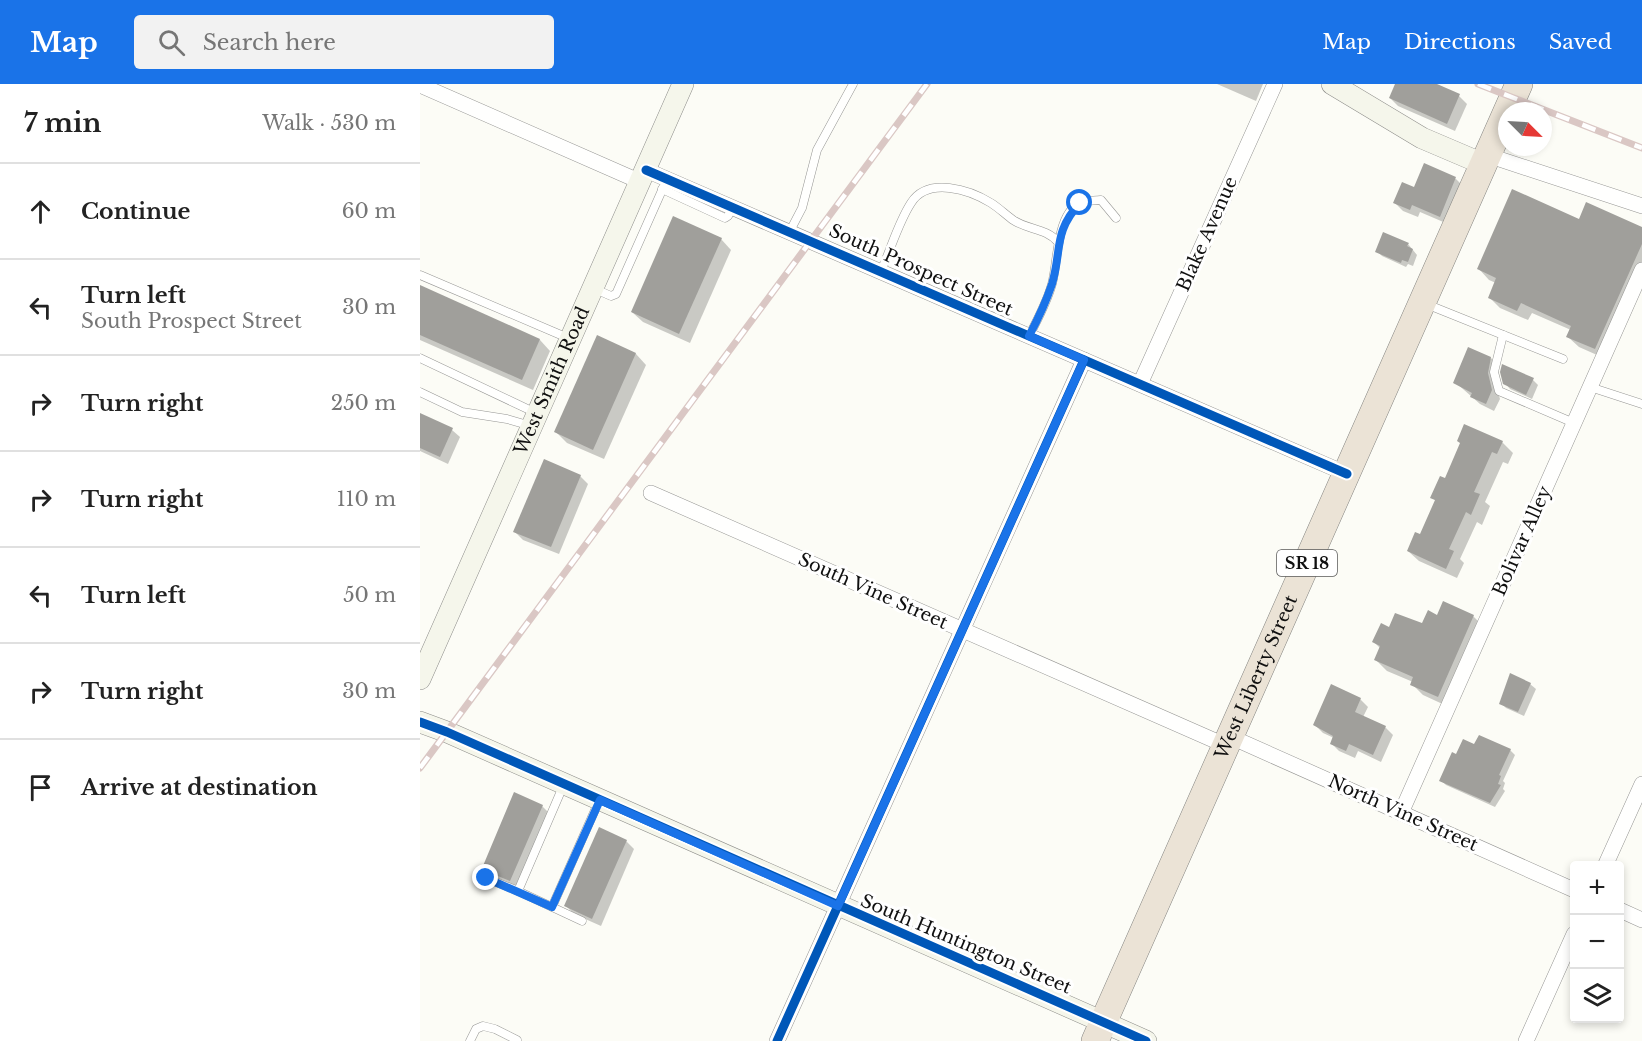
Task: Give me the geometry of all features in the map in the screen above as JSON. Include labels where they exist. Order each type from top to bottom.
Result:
[{"type":"highway","name":"West Liberty Street","points":[[1099,1031],[1519,84]]},
{"type":"street","name":"West Smith Road","points":[[420,679],[683,84]]},
{"type":"street","name":"Blake Avenue","points":[[1140,384],[1275,84]]},
{"type":"street","points":[[1332,84],[1422,138],[1485,160],[1642,206]]},
{"type":"street","name":"South Prospect Street","points":[[420,85],[643,176],[733,207],[1347,474]]},
{"type":"street","name":"Bolivar Alley","points":[[1401,813],[1642,270]]},
{"type":"street","points":[[777,1041],[1084,360]]},
{"type":"street","name":"South Vine Street","points":[[651,493],[962,630],[1229,741]]},
{"type":"street","name":"South Huntington Street","points":[[420,722],[838,906],[1099,1031],[1146,1041]]},
{"type":"street","name":"North Vine Street","points":[[1229,741],[1401,813],[1570,888]]},
{"type":"street","points":[[1607,861],[1642,784]]},
{"type":"street","points":[[1624,912],[1642,920]]},
{"type":"street","points":[[1526,1041],[1570,945]]},
{"type":"lane","points":[[790,231],[802,208],[817,150],[854,84]]},
{"type":"lane","points":[[593,289],[611,296],[616,294],[665,184]]},
{"type":"lane","points":[[881,270],[912,201],[925,191],[938,187],[960,190],[990,203],[1016,222],[1045,231],[1058,242]]},
{"type":"lane","points":[[1029,336],[1052,283],[1058,242],[1070,214],[1080,203],[1101,200],[1116,218]]},
{"type":"lane","points":[[420,275],[571,340]]},
{"type":"lane","points":[[1422,302],[1563,359]]},
{"type":"lane","points":[[1503,335],[1494,372],[1499,392],[1574,423]]},
{"type":"lane","points":[[420,358],[535,420]]},
{"type":"lane","points":[[1590,387],[1642,404]]},
{"type":"lane","points":[[420,392],[462,412],[507,419],[535,420]]},
{"type":"lane","points":[[518,891],[564,784]]},
{"type":"lane","points":[[552,907],[600,800]]},
{"type":"lane","points":[[486,878],[582,921]]},
{"type":"lane","points":[[470,1041],[476,1029],[483,1026],[517,1040]]},
{"type":"building","points":[[1395,84],[1437,84],[1460,94],[1447,124],[1389,98]]},
{"type":"building","points":[[1424,163],[1456,177],[1440,217],[1412,205],[1410,210],[1393,203],[1402,182],[1414,187]]},
{"type":"building","points":[[1512,189],[1579,219],[1586,202],[1642,227],[1642,244],[1595,349],[1566,337],[1571,326],[1521,303],[1517,311],[1488,298],[1496,278],[1477,269]]},
{"type":"building","points":[[673,216],[722,238],[679,334],[631,312]]},
{"type":"building","points":[[1383,232],[1409,243],[1407,246],[1413,249],[1408,262],[1402,260],[1401,263],[1375,252]]},
{"type":"building","points":[[420,285],[540,339],[522,380],[420,335]]},
{"type":"building","points":[[597,335],[636,353],[593,450],[554,432]]},
{"type":"building","points":[[1468,347],[1491,357],[1488,373],[1492,390],[1486,404],[1470,397],[1472,393],[1453,383]]},
{"type":"building","points":[[1502,364],[1534,378],[1526,395],[1503,384],[1500,372]]},
{"type":"building","points":[[420,413],[453,428],[440,457],[420,448]]},
{"type":"building","points":[[1464,424],[1503,441],[1497,454],[1492,452],[1474,492],[1480,494],[1471,515],[1466,512],[1449,549],[1454,551],[1446,569],[1407,551],[1415,532],[1420,534],[1435,500],[1430,498],[1440,476],[1445,478],[1460,443],[1457,441]]},
{"type":"building","points":[[544,459],[581,475],[551,547],[513,532]]},
{"type":"building","points":[[1443,601],[1474,615],[1438,697],[1410,685],[1413,677],[1374,660],[1380,646],[1372,642],[1381,623],[1389,627],[1395,613],[1422,623],[1428,610],[1437,615]]},
{"type":"building","points":[[1510,673],[1531,683],[1518,712],[1499,704]]},
{"type":"building","points":[[1331,684],[1361,698],[1355,712],[1386,726],[1373,755],[1349,744],[1346,751],[1330,744],[1333,736],[1313,725]]},
{"type":"building","points":[[1479,735],[1511,749],[1499,775],[1501,776],[1498,784],[1501,785],[1490,803],[1439,781],[1452,752],[1456,754],[1463,739],[1474,744]]},
{"type":"building","points":[[514,792],[543,805],[510,881],[488,872],[480,873]]},
{"type":"building","points":[[599,827],[627,840],[592,919],[564,906]]},
{"type":"railway","points":[[420,768],[927,84]]},
{"type":"railway","points":[[1478,84],[1642,148]]},
{"type":"cycle path","points":[[646,170],[1347,474]]},
{"type":"cycle path","points":[[777,1041],[1084,360]]},
{"type":"cycle path","points":[[420,722],[1146,1041]]},
{"type":"route","points":[[486,878],[552,907],[600,800],[838,906],[1084,360],[1029,336],[1052,283],[1059,236],[1070,214],[1080,203]]}]
